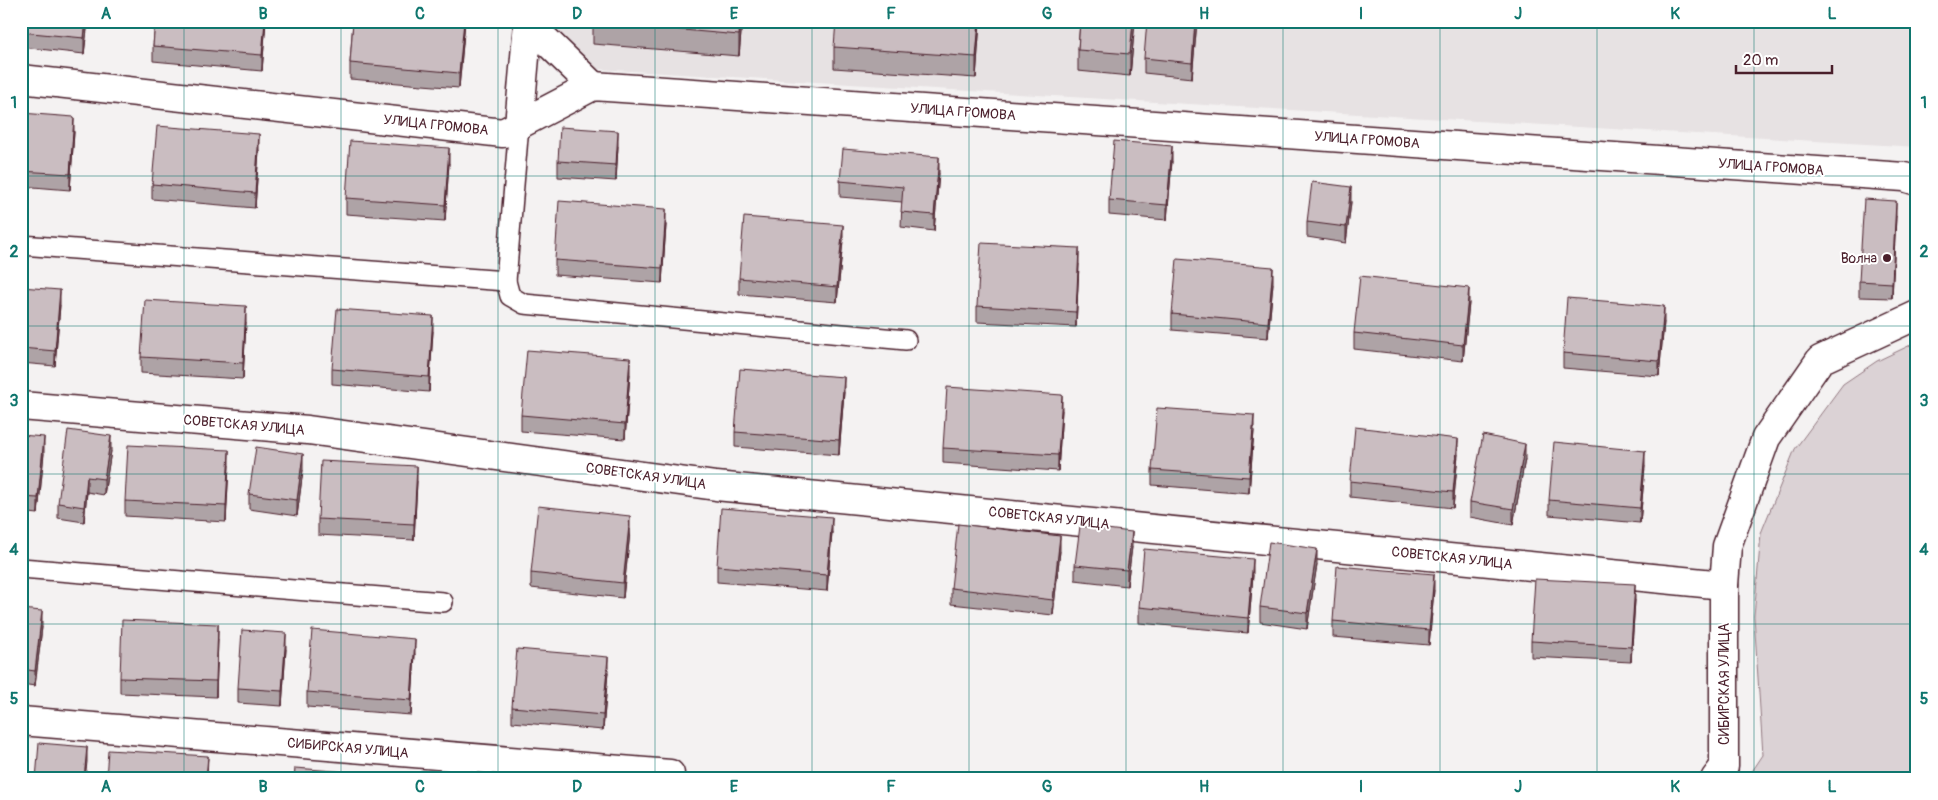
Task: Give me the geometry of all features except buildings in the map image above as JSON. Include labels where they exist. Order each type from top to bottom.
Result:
[{"type":"street","points":[[528,22],[593,86]]},
{"type":"street","points":[[519,124],[528,22]]},
{"type":"street","name":"УЛИЦА ГРОМОВА","points":[[21,79],[503,133],[593,86],[1904,176],[1917,181]]},
{"type":"street","points":[[1724,585],[1728,546],[1766,438],[1820,360],[1917,315]]},
{"type":"street","name":"СОВЕТСКАЯ УЛИЦА","points":[[21,406],[308,430],[716,486],[1724,585]]},
{"type":"street","name":"СИБИРСКАЯ УЛИЦА","points":[[1715,779],[1724,767],[1724,585]]},
{"type":"street","name":"СИБИРСКАЯ УЛИЦА","points":[[21,721],[670,774],[670,779]]},
{"type":"lane","points":[[519,124],[506,281],[510,296],[524,304],[906,340]]},
{"type":"lane","points":[[21,245],[506,281]]},
{"type":"lane","points":[[21,568],[443,602]]},
{"type":"shaded area","points":[[549,21],[1917,21],[1917,147],[597,69]]},
{"type":"shaded area","points":[[1917,342],[1917,779],[1747,779],[1763,755],[1754,616],[1761,533],[1795,449],[1843,384],[1877,361]]},
{"type":"place","name":"Волна","points":[[1887,258]]}]
